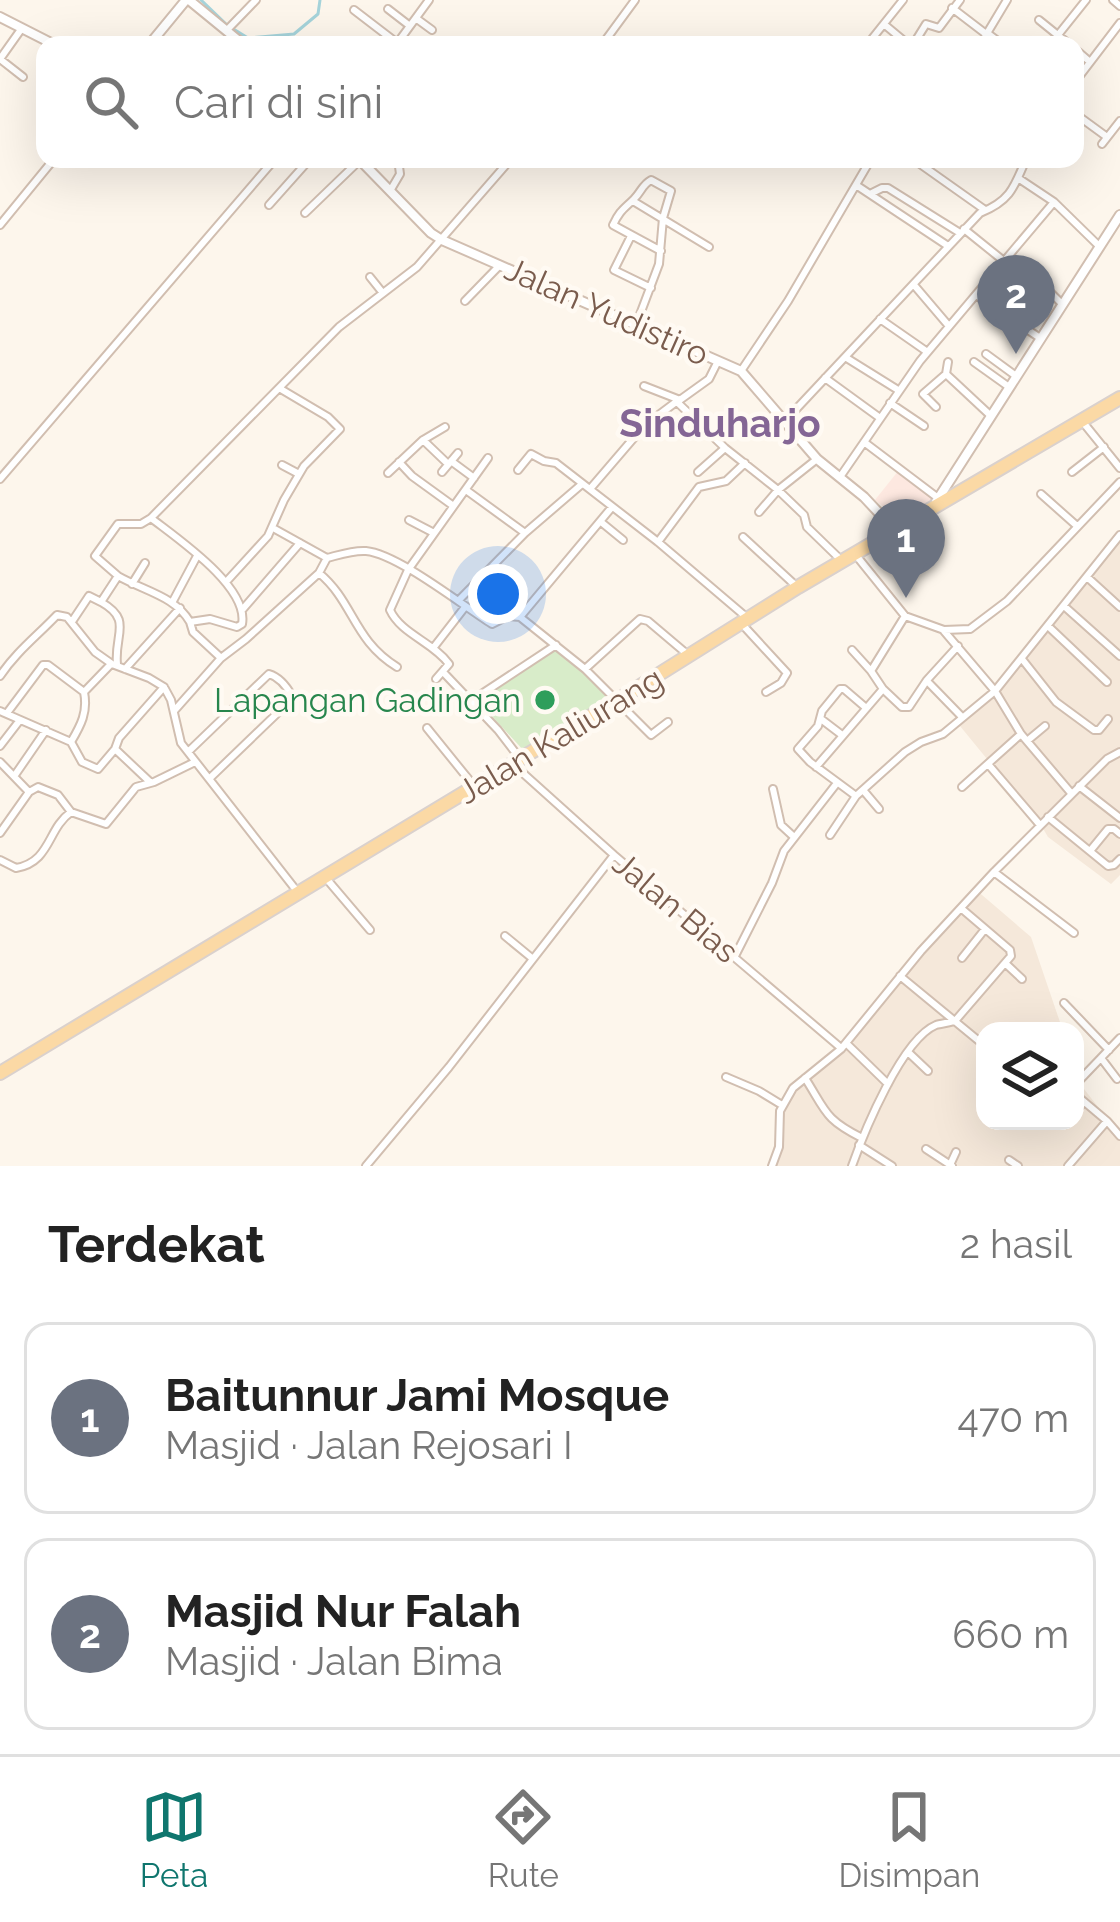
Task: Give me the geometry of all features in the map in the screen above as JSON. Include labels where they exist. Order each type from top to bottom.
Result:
[{"type":"main road","name":"Jalan Kaliurang","points":[[0,1073],[895,531],[940,499],[1120,398]]},
{"type":"street","points":[[157,36],[188,0],[233,36]]},
{"type":"street","points":[[226,30],[256,0]]},
{"type":"street","points":[[403,36],[428,0]]},
{"type":"street","points":[[608,36],[634,0]]},
{"type":"street","points":[[876,36],[903,0]]},
{"type":"street","points":[[1058,36],[1086,0]]},
{"type":"street","points":[[984,36],[1002,2]]},
{"type":"street","points":[[918,36],[926,25],[939,28],[954,3],[990,36]]},
{"type":"street","points":[[388,9],[410,26]]},
{"type":"street","points":[[354,10],[387,36]]},
{"type":"street","points":[[0,17],[38,36]]},
{"type":"street","points":[[417,19],[432,30]]},
{"type":"street","points":[[1039,20],[1054,36]]},
{"type":"street","points":[[1084,70],[1120,23]]},
{"type":"street","points":[[885,26],[899,36]]},
{"type":"street","points":[[22,28],[0,59],[23,76]]},
{"type":"street","points":[[1084,57],[1090,62]]},
{"type":"street","points":[[1084,121],[1104,140],[1120,121]]},
{"type":"street","points":[[0,225],[47,168]]},
{"type":"street","points":[[0,479],[267,168]]},
{"type":"street","points":[[269,205],[302,168]]},
{"type":"street","points":[[305,213],[352,168]]},
{"type":"street","name":"Jalan Yudistiro","points":[[368,168],[442,240],[741,371],[817,459],[882,514],[895,531]]},
{"type":"street","points":[[390,190],[399,168]]},
{"type":"street","points":[[221,658],[193,632],[173,601],[118,576],[95,559],[96,553],[121,522],[141,524],[151,518],[340,327],[418,267],[503,168]]},
{"type":"street","points":[[741,371],[866,168]]},
{"type":"street","points":[[927,168],[985,210]]},
{"type":"street","points":[[784,421],[962,231],[985,210],[1003,202],[1022,168]]},
{"type":"street","points":[[1018,178],[1054,202],[1099,246]]},
{"type":"street","points":[[636,326],[662,251],[662,218],[671,191],[651,179],[623,206],[613,224],[662,251]]},
{"type":"street","points":[[856,185],[949,246]]},
{"type":"street","points":[[870,194],[888,188],[962,231],[1045,287],[1062,304]]},
{"type":"street","points":[[633,201],[709,247]]},
{"type":"street","points":[[840,477],[927,352],[1054,202]]},
{"type":"street","points":[[865,442],[940,499],[1120,215]]},
{"type":"street","points":[[631,236],[614,270],[652,288]]},
{"type":"street","points":[[465,301],[500,265]]},
{"type":"street","points":[[370,277],[382,292]]},
{"type":"street","points":[[914,285],[948,326]]},
{"type":"street","points":[[976,295],[1040,338]]},
{"type":"street","points":[[880,319],[927,352]]},
{"type":"street","points":[[986,354],[1016,376]]},
{"type":"street","points":[[844,357],[898,390]]},
{"type":"street","points":[[434,647],[462,604],[526,533],[586,486],[644,426],[709,379],[718,359]]},
{"type":"street","points":[[936,407],[923,394],[946,374],[948,362]]},
{"type":"street","points":[[974,362],[1009,387]]},
{"type":"street","points":[[946,374],[991,416]]},
{"type":"street","points":[[825,378],[881,419]]},
{"type":"street","points":[[644,386],[678,401],[804,515],[807,527],[849,557],[905,616],[944,630],[970,628],[986,619],[1120,482]]},
{"type":"street","points":[[226,582],[273,529],[299,474],[340,429],[328,416],[279,388]]},
{"type":"street","points":[[890,404],[924,425]]},
{"type":"street","points":[[1082,421],[1120,468]]},
{"type":"street","points":[[388,473],[423,440],[445,428]]},
{"type":"street","points":[[423,440],[475,478]]},
{"type":"street","points":[[698,472],[725,448]]},
{"type":"street","points":[[1072,472],[1104,448]]},
{"type":"street","points":[[442,472],[458,453]]},
{"type":"street","points":[[518,470],[533,454],[556,463],[658,542],[745,621],[787,673],[766,692]]},
{"type":"street","points":[[436,679],[449,664],[389,614],[408,571],[488,458]]},
{"type":"street","points":[[758,512],[817,459]]},
{"type":"street","points":[[399,462],[453,506]]},
{"type":"street","points":[[658,542],[699,487],[726,481],[745,463]]},
{"type":"street","points":[[282,465],[299,474]]},
{"type":"street","points":[[466,490],[526,533]]},
{"type":"street","points":[[1041,494],[1077,526]]},
{"type":"street","points":[[520,617],[612,507]]},
{"type":"street","points":[[151,518],[226,582],[244,619],[237,627],[210,619],[190,622]]},
{"type":"street","points":[[409,520],[434,533]]},
{"type":"street","points":[[601,522],[623,540]]},
{"type":"street","points":[[273,529],[327,558],[363,550],[380,555],[492,624],[508,616],[520,617],[585,669],[651,735],[668,722]]},
{"type":"street","points":[[830,835],[860,793],[905,752],[937,738],[995,691],[1120,536]]},
{"type":"street","points":[[743,537],[798,587]]},
{"type":"street","points":[[242,610],[300,543]]},
{"type":"street","points":[[173,601],[198,555]]},
{"type":"street","points":[[174,710],[221,658],[319,573],[327,558]]},
{"type":"street","points":[[132,584],[145,562]]},
{"type":"street","points":[[319,573],[338,593],[370,645],[398,668]]},
{"type":"street","points":[[101,602],[118,576]]},
{"type":"street","points":[[1087,576],[1120,608]]},
{"type":"street","points":[[72,621],[89,596],[114,609],[121,621],[118,666]]},
{"type":"street","points":[[1064,606],[1120,656]]},
{"type":"street","points":[[84,692],[180,608]]},
{"type":"street","points":[[0,676],[21,648],[57,615],[72,621],[89,645],[118,666],[164,688],[174,710],[176,732],[298,893]]},
{"type":"street","points":[[871,671],[905,616]]},
{"type":"street","points":[[585,669],[640,619],[690,656]]},
{"type":"street","points":[[1048,627],[1107,682]]},
{"type":"street","points":[[944,630],[1071,793]]},
{"type":"street","points":[[471,701],[556,644]]},
{"type":"street","points":[[852,650],[883,689],[906,708],[958,646]]},
{"type":"street","points":[[1022,659],[1056,702],[1094,730],[1108,719]]},
{"type":"street","points":[[71,742],[84,718],[84,692],[43,665],[3,712],[71,742],[82,762],[98,769],[164,688]]},
{"type":"street","name":"Jalan Bias","points":[[443,672],[516,761],[614,855],[888,1084]]},
{"type":"street","points":[[189,751],[269,674],[289,690],[289,702],[210,778]]},
{"type":"street","points":[[927,680],[962,717]]},
{"type":"street","points":[[865,707],[841,688],[824,709],[818,727],[798,749],[837,783],[860,793],[879,809]]},
{"type":"street","points":[[816,767],[883,689]]},
{"type":"street","points":[[820,718],[846,751]]},
{"type":"street","points":[[0,746],[20,720]]},
{"type":"street","points":[[962,787],[1046,725]]},
{"type":"street","points":[[427,728],[474,786]]},
{"type":"street","points":[[15,775],[46,730]]},
{"type":"street","points":[[115,749],[150,782]]},
{"type":"street","points":[[772,1166],[779,1148],[782,1105],[793,1088],[844,1046],[994,872],[1071,793],[1120,752]]},
{"type":"street","points":[[0,833],[29,792],[41,787],[58,795],[71,812],[106,824],[136,787],[197,761]]},
{"type":"street","points":[[0,762],[29,792]]},
{"type":"street","points":[[988,764],[1040,825]]},
{"type":"street","points":[[735,956],[776,876],[784,850],[837,783]]},
{"type":"street","points":[[1079,786],[1120,818]]},
{"type":"street","points":[[773,789],[781,825],[794,837]]},
{"type":"street","points":[[0,860],[16,868],[32,864],[71,812]]},
{"type":"street","points":[[1048,818],[1110,866],[1120,859]]},
{"type":"street","points":[[1090,851],[1108,829],[1120,834]]},
{"type":"street","points":[[366,1166],[614,855]]},
{"type":"street","points":[[994,872],[1074,933]]},
{"type":"street","points":[[325,877],[370,930]]},
{"type":"street","points":[[852,1166],[888,1084],[909,1052],[929,1029],[955,1021],[1012,953],[962,909]]},
{"type":"street","points":[[962,958],[985,929]]},
{"type":"street","points":[[504,938],[532,961]]},
{"type":"street","points":[[1005,964],[1022,979]]},
{"type":"street","points":[[900,976],[976,1038]]},
{"type":"street","points":[[1064,1003],[1108,1050]]},
{"type":"street","points":[[1084,1076],[1119,1041]]},
{"type":"street","points":[[909,1052],[928,1071]]},
{"type":"street","points":[[1101,1058],[1117,1079]]},
{"type":"street","points":[[726,1077],[782,1105]]},
{"type":"street","points":[[806,1078],[824,1112],[892,1166]]},
{"type":"street","points":[[1084,1102],[1120,1136]]},
{"type":"street","points":[[1074,1164],[1107,1121]]},
{"type":"street","points":[[926,1149],[951,1166],[956,1152]]},
{"type":"street","points":[[1009,1160],[1018,1166]]},
{"type":"shaded area","points":[[899,470],[934,497],[931,506],[898,525],[875,500]]},
{"type":"shaded area","points":[[1120,539],[1120,875],[1111,884],[1048,837],[960,726],[1031,652]]},
{"type":"shaded area","points":[[975,889],[1031,937],[1060,1022],[976,1022],[976,1130],[1084,1130],[1084,1089],[1120,1135],[1120,1166],[770,1166],[784,1094],[830,1055]]},
{"type":"green space","name":"Lapangan Gadingan","points":[[556,649],[613,698],[525,752],[478,701]]},
{"type":"waterway","points":[[201,0],[226,24]]},
{"type":"waterway","points":[[271,36],[294,34],[318,14],[320,0]]},
{"type":"waterway","points":[[235,30],[245,36]]},
{"type":"place","name":"Masjid Nur Falah","points":[[1016,354]]},
{"type":"place","name":"Baitunnur Jami Mosque","points":[[906,598]]},
{"type":"place","name":"Lapangan Gadingan","points":[[545,700]]},
{"type":"district","name":"Sinduharjo","points":[[720,423]]}]
